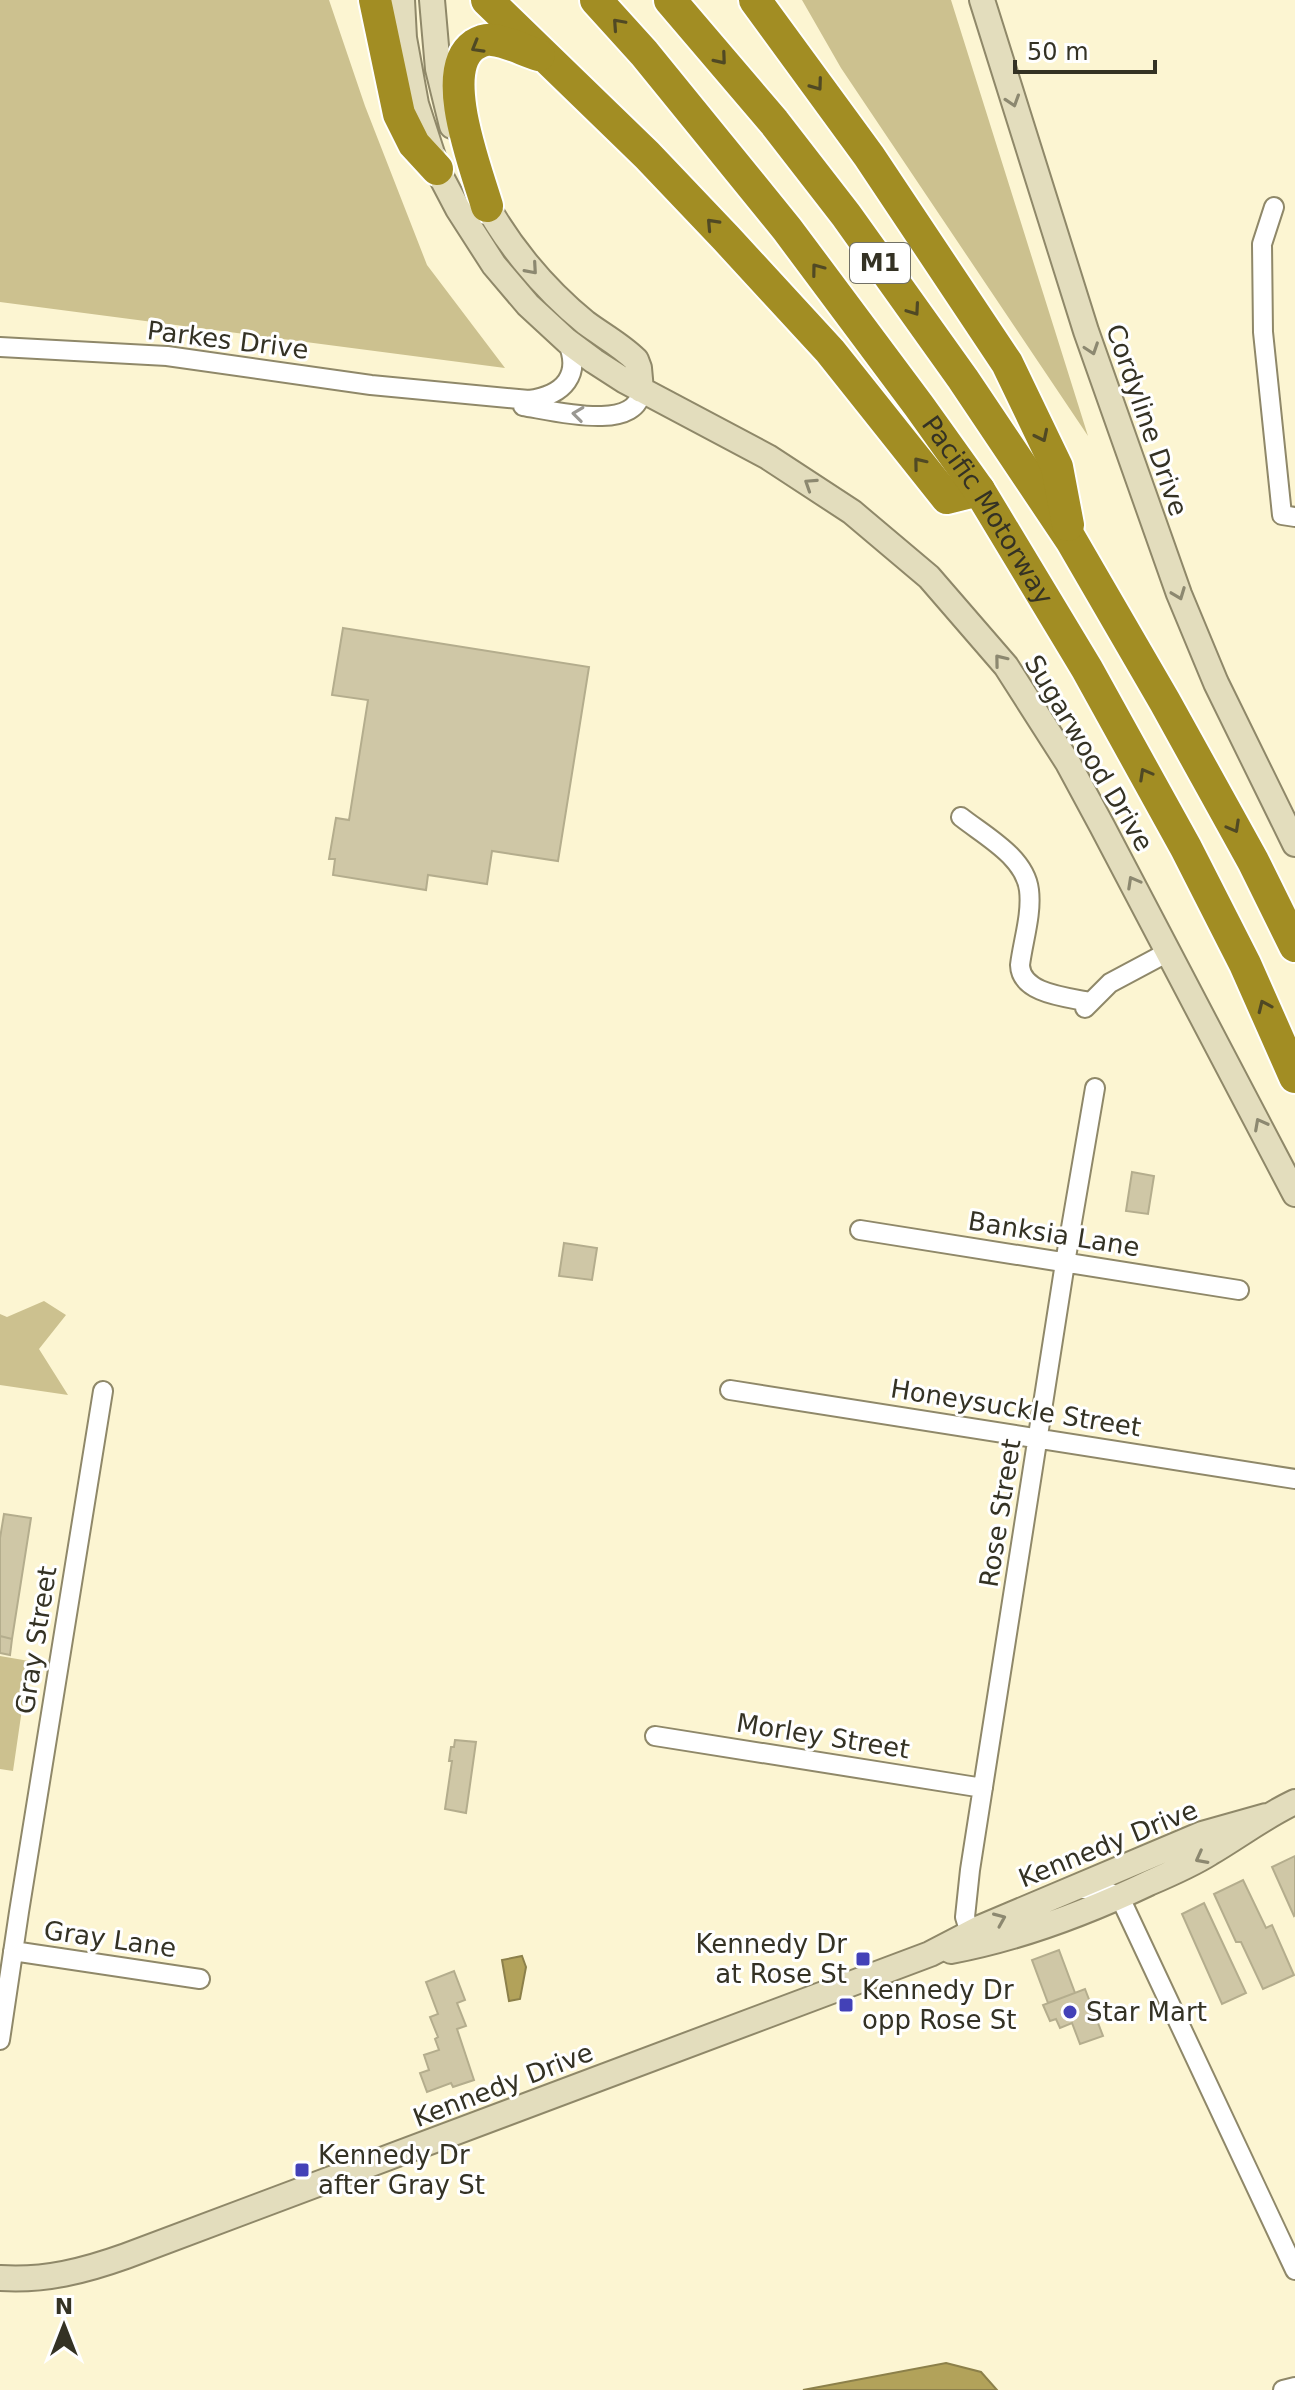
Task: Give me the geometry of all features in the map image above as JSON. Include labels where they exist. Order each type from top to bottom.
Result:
[{"type":"highway","points":[[375,0],[399,114],[414,144],[437,169]]},
{"type":"highway","points":[[487,0],[657,165],[830,351],[947,498],[979,490]]},
{"type":"highway","name":"Pacific Motorway","points":[[596,0],[644,53],[787,229],[979,490],[1087,669],[1186,848],[1245,964],[1295,1077]]},
{"type":"highway","name":"Pacific Motorway","points":[[670,0],[774,122],[846,215],[963,379],[1071,540],[1253,861],[1295,946]]},
{"type":"highway","points":[[755,0],[869,156],[1007,363],[1057,467],[1071,540]]},
{"type":"highway","points":[[487,206],[463,123],[459,89],[465,55],[472,46],[491,39],[550,59]]},
{"type":"street","name":"Sugarwood Drive","points":[[402,0],[404,38],[416,104],[437,169],[494,265],[528,305],[567,341],[612,374],[768,457],[852,512],[929,577],[1006,666],[1068,763],[1170,951],[1295,1194]]},
{"type":"street","points":[[432,0],[438,69],[451,123],[460,153],[487,206],[517,251],[548,288],[585,322],[636,360],[641,390]]},
{"type":"street","name":"Cordyline Drive","points":[[982,0],[1086,331],[1179,594],[1216,683],[1295,844]]},
{"type":"street","points":[[1274,207],[1262,244],[1263,332],[1288,516]]},
{"type":"street","name":"Parkes Drive","points":[[0,347],[167,356],[371,385],[524,400],[549,395],[564,385],[571,375],[572,357],[567,341]]},
{"type":"street","name":"Parkes Drive","points":[[448,393],[579,415],[605,416],[624,413],[636,406],[641,390]]},
{"type":"street","points":[[961,817],[1011,857],[1026,879],[1029,904],[1020,973],[1037,989],[1087,1005],[1110,983],[1170,951]]},
{"type":"street","name":"Rose Street","points":[[972,1940],[965,1908],[1095,1088]]},
{"type":"street","name":"Banksia Lane","points":[[860,1230],[1239,1290]]},
{"type":"street","name":"Honeysuckle Street","points":[[730,1390],[1295,1479]]},
{"type":"street","name":"Gray Street","points":[[0,2040],[13,1951],[9,1910],[103,1391]]},
{"type":"street","name":"Morley Street","points":[[655,1736],[983,1788]]},
{"type":"street","name":"Kennedy Drive","points":[[972,1940],[988,1944],[1070,1918],[1119,1898],[1209,1854],[1266,1816],[1295,1802]]},
{"type":"street","name":"Kennedy Drive","points":[[0,2278],[48,2278],[85,2271],[972,1940],[1071,1889],[1202,1834],[1266,1816]]},
{"type":"street","points":[[1119,1898],[1133,1863]]},
{"type":"street","points":[[1071,1889],[1108,1891],[1119,1898],[1295,2270]]},
{"type":"street","name":"Gray Lane","points":[[13,1951],[200,1979]]},
{"type":"street","points":[[1283,2390],[1295,2387]]},
{"type":"shaded area","points":[[0,0],[329,0],[365,106],[427,265],[505,368],[0,302]]},
{"type":"shaded area","points":[[802,0],[951,0],[1088,436],[841,68]]},
{"type":"shaded area","points":[[44,1301],[66,1315],[39,1349],[68,1395],[0,1385],[0,1314],[7,1317]]},
{"type":"shaded area","points":[[0,1656],[29,1661],[13,1771],[0,1769]]},
{"type":"shaded area","points":[[522,1956],[526,1967],[520,1999],[509,2001],[502,1960]]},
{"type":"shaded area","points":[[946,2363],[981,2372],[997,2390],[803,2390]]},
{"type":"building","points":[[343,628],[589,667],[558,861],[492,851],[487,884],[428,875],[426,890],[333,875],[335,859],[329,859],[336,818],[349,820],[368,700],[332,695]]},
{"type":"building","points":[[1132,1172],[1154,1176],[1148,1214],[1126,1211]]},
{"type":"building","points":[[564,1243],[597,1248],[592,1280],[559,1276]]},
{"type":"building","points":[[4,1514],[31,1518],[12,1639],[0,1636],[0,1538]]},
{"type":"building","points":[[0,1636],[12,1639],[10,1655],[0,1653]]},
{"type":"building","points":[[455,1740],[476,1742],[466,1813],[445,1809],[451,1747],[454,1747]]},
{"type":"building","points":[[1295,1856],[1295,1915],[1294,1916],[1272,1867]]},
{"type":"building","points":[[1243,1880],[1266,1928],[1272,1925],[1294,1975],[1263,1989],[1241,1942],[1236,1942],[1214,1894]]},
{"type":"building","points":[[1204,1903],[1246,1993],[1222,2004],[1182,1914]]},
{"type":"building","points":[[1059,1950],[1075,1993],[1048,2003],[1032,1960]]},
{"type":"building","points":[[454,1971],[465,2000],[457,2003],[466,2026],[457,2029],[474,2080],[453,2087],[451,2083],[427,2092],[420,2073],[429,2070],[424,2055],[439,2050],[435,2039],[438,2037],[430,2017],[438,2014],[426,1982]]},
{"type":"building","name":"Star Mart","points":[[1085,1989],[1103,2036],[1080,2044],[1072,2023],[1060,2028],[1056,2019],[1050,2021],[1043,2005]]},
{"type":"place","name":"Kennedy Dr at Rose St","points":[[863,1959]]},
{"type":"place","name":"Kennedy Dr opp Rose St","points":[[846,2005]]},
{"type":"place","name":"Star Mart","points":[[1070,2012]]},
{"type":"place","name":"Kennedy Dr after Gray St","points":[[302,2170]]}]
